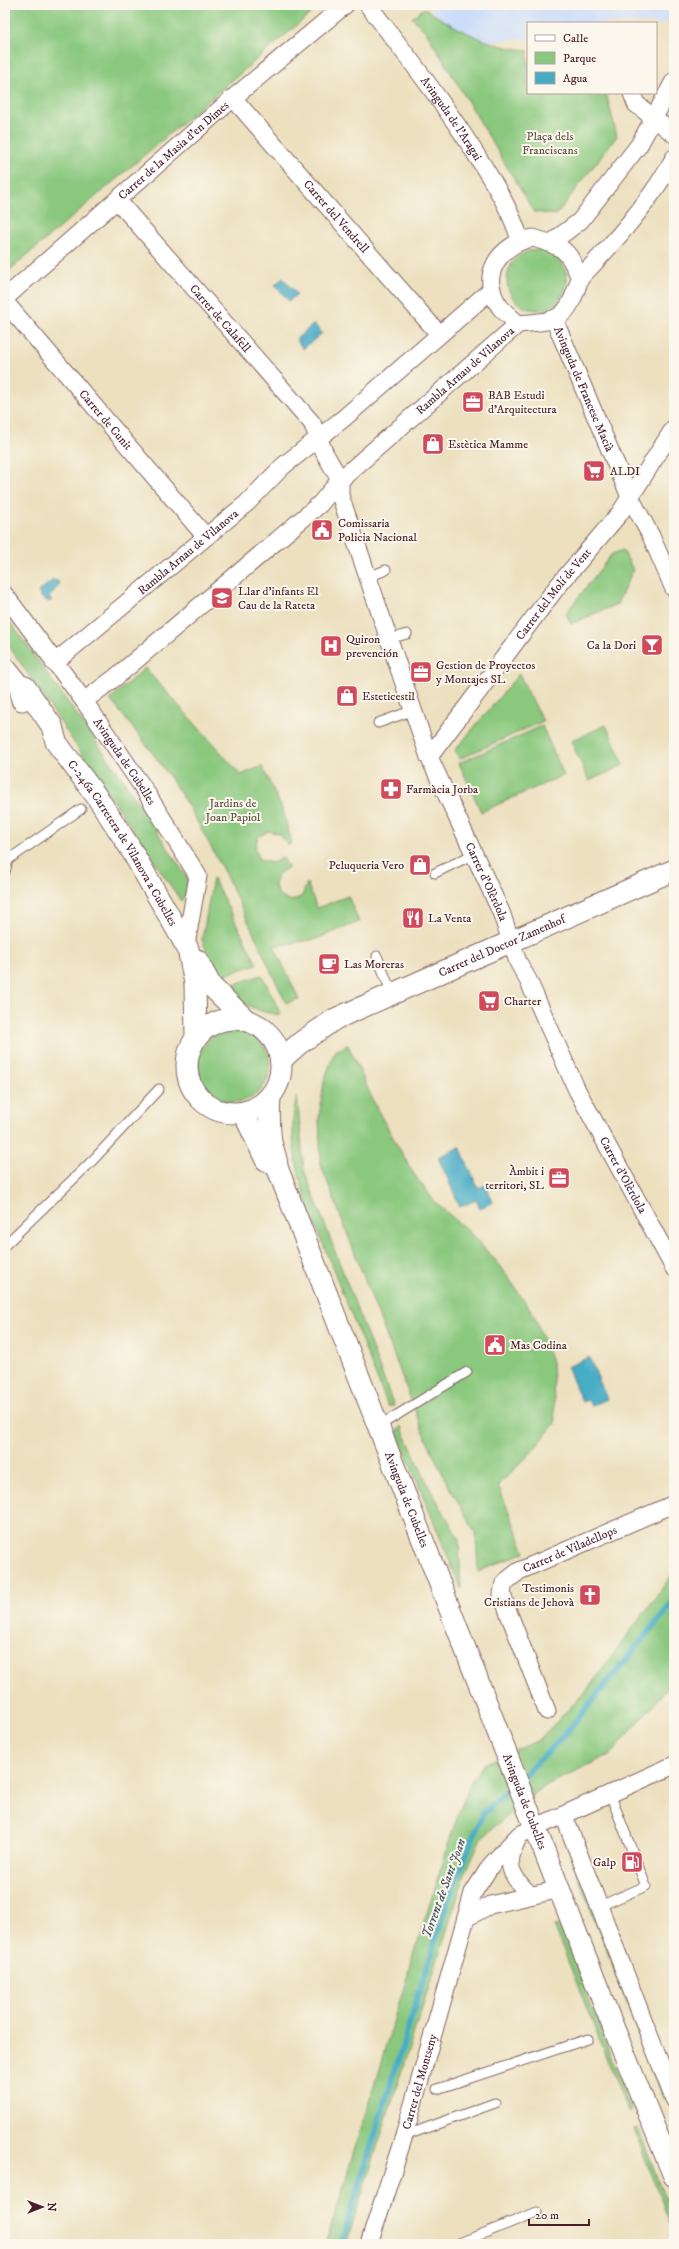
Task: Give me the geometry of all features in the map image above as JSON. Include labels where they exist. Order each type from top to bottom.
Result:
[{"type":"street","name":"Carrer de la Masia d'en Dimes","points":[[5,298],[233,98],[345,5]]},
{"type":"street","name":"Avinguda de l'Aragai","points":[[368,5],[463,132],[493,181],[516,227],[520,240]]},
{"type":"street","points":[[551,243],[580,221],[639,146],[653,116],[674,81]]},
{"type":"street","points":[[632,94],[636,104],[674,134]]},
{"type":"street","name":"Carrer del Vendrell","points":[[233,98],[439,334]]},
{"type":"street","points":[[580,278],[567,253],[558,245],[533,238],[520,240],[506,248],[496,261],[492,276],[492,290],[500,307],[518,324],[540,324],[554,320],[564,312],[572,302],[580,278],[613,242],[663,178],[674,158]]},
{"type":"street","name":"Carrer de Calafell","points":[[117,200],[312,423],[318,439]]},
{"type":"street","name":"Rambla Arnau de Vilanova","points":[[54,662],[247,503],[283,466],[318,439],[492,290]]},
{"type":"street","name":"Carrer de Cunit","points":[[5,302],[206,537]]},
{"type":"street","name":"Avinguda de Francesc Macià","points":[[554,320],[630,497],[651,536],[674,589]]},
{"type":"street","name":"Rambla Arnau de Vilanova","points":[[84,701],[116,677],[320,504],[340,480],[518,324]]},
{"type":"street","name":"Carrer del Molí de Vent","points":[[429,757],[557,587],[620,513],[674,428]]},
{"type":"street","points":[[318,439],[340,480]]},
{"type":"street","name":"Carrer d'Olèrdola","points":[[340,480],[340,495],[429,757],[501,912],[518,962],[528,980],[576,1090],[674,1268]]},
{"type":"street","name":"Avinguda de Cubelles","points":[[5,594],[84,701],[144,789],[198,876],[188,948]]},
{"type":"street","name":"C-246a Carretera de Vilanova a Cubelles","points":[[5,668],[20,687],[25,687],[52,726],[53,735],[129,846],[188,948],[212,986],[246,1021]]},
{"type":"street","name":"Carrer del Doctor Zamenhof","points":[[330,1023],[392,994],[674,870]]},
{"type":"street","name":"C-246a Carretera de Vilanova a Cubelles","points":[[188,948],[195,983],[196,1037]]},
{"type":"street","points":[[229,1019],[255,1023],[268,1034],[278,1047],[281,1060],[279,1084],[262,1106],[244,1114],[209,1107],[194,1094],[186,1072],[186,1063],[190,1047],[196,1037],[217,1022],[229,1019]]},
{"type":"street","points":[[268,1034],[286,1033],[330,1023]]},
{"type":"street","points":[[281,1060],[300,1043],[330,1023]]},
{"type":"street","points":[[270,1096],[269,1118],[272,1143],[277,1157],[277,1167]]},
{"type":"street","points":[[244,1114],[266,1160],[277,1167]]},
{"type":"street","name":"Avinguda de Cubelles","points":[[277,1167],[506,1755],[528,1824],[560,1889],[674,2176]]},
{"type":"street","name":"Carrer de Viladellops","points":[[547,1711],[502,1594],[504,1583],[519,1571],[674,1504]]},
{"type":"street","points":[[530,1895],[515,1880],[510,1863],[510,1853],[528,1824],[564,1816],[674,1765]]},
{"type":"street","points":[[564,1816],[674,2099]]},
{"type":"street","name":"Carrer del Montseny","points":[[369,2244],[404,2136],[473,1893],[491,1864],[528,1824]]},
{"type":"street","points":[[466,1918],[490,1905],[560,1889]]},
{"type":"lane","points":[[369,580],[387,573]]},
{"type":"lane","points":[[389,639],[406,634]]},
{"type":"lane","points":[[378,722],[414,710]]},
{"type":"lane","points":[[5,872],[8,860],[81,809]]},
{"type":"lane","points":[[435,873],[474,854]]},
{"type":"lane","points":[[377,956],[392,994]]},
{"type":"lane","points":[[5,1245],[93,1160],[159,1089]]},
{"type":"lane","points":[[379,1426],[467,1372]]},
{"type":"lane","points":[[600,1906],[646,1886],[610,1794]]},
{"type":"lane","points":[[437,2089],[588,2039]]},
{"type":"lane","points":[[404,2136],[495,2103]]},
{"type":"lane","points":[[457,2244],[538,2212]]},
{"type":"shaded area","points":[[426,5],[674,5],[674,20],[657,26],[657,22],[527,22],[527,39],[467,42]]},
{"type":"green space","points":[[5,5],[315,5],[317,8],[5,274]]},
{"type":"green space","name":"Plaça dels Franciscans","points":[[424,8],[448,23],[474,36],[500,45],[527,50],[527,94],[606,94],[617,136],[556,215],[534,212],[427,33],[412,18]]},
{"type":"green space","points":[[531,250],[543,250],[554,255],[562,263],[567,274],[565,292],[554,305],[543,310],[531,310],[520,305],[512,297],[507,286],[507,274],[512,263],[520,255]]},
{"type":"green space","points":[[623,550],[633,570],[617,604],[571,624],[566,613],[612,554]]},
{"type":"green space","points":[[5,615],[123,779],[189,881],[187,893],[181,901],[5,640]]},
{"type":"green space","name":"Jardins de Joan Papiol","points":[[145,668],[241,775],[262,766],[282,809],[292,843],[287,845],[281,835],[269,831],[258,837],[255,848],[259,859],[272,863],[283,858],[289,867],[278,874],[275,886],[280,897],[292,901],[302,896],[307,883],[317,908],[348,896],[359,922],[316,939],[274,946],[299,999],[286,1003],[232,887],[186,803],[169,776],[111,701],[111,698]]},
{"type":"green space","points":[[519,674],[543,721],[459,759],[455,750]]},
{"type":"green space","points":[[606,725],[624,765],[589,781],[571,741]]},
{"type":"green space","points":[[542,726],[564,775],[481,812],[459,763]]},
{"type":"green space","points":[[213,878],[257,964],[218,977],[202,940]]},
{"type":"green space","points":[[262,975],[281,1015],[256,1009],[237,999],[223,988]]},
{"type":"green space","points":[[234,1030],[248,1033],[260,1040],[267,1052],[270,1066],[267,1080],[260,1092],[248,1099],[234,1102],[220,1099],[208,1092],[201,1080],[198,1066],[201,1052],[208,1040],[220,1033]]},
{"type":"green space","points":[[348,1045],[377,1109],[413,1173],[435,1202],[467,1230],[499,1264],[534,1315],[552,1362],[555,1423],[533,1451],[498,1485],[525,1552],[478,1572],[476,1534],[446,1481],[424,1434],[321,1165],[319,1118],[324,1081],[335,1051]]},
{"type":"green space","points":[[297,1095],[304,1170],[394,1406],[388,1406],[310,1212],[297,1165],[293,1142],[293,1118]]},
{"type":"green space","points":[[401,1426],[429,1487],[459,1539],[461,1589],[397,1432]]},
{"type":"green space","points":[[674,1572],[674,1674],[668,1688],[611,1754],[543,1787],[504,1818],[480,1840],[465,1874],[346,2244],[326,2244],[455,1823],[471,1781],[484,1764],[539,1740],[587,1690]]},
{"type":"green space","points":[[579,1870],[666,2097],[664,2099],[576,1871]]},
{"type":"green space","points":[[560,1925],[632,2111],[628,2112],[554,1926]]},
{"type":"green space","points":[[638,2128],[674,2222],[674,2234],[634,2129]]},
{"type":"water","points":[[283,278],[297,294],[289,301],[275,285]]},
{"type":"water","points":[[314,324],[322,333],[303,349],[296,339]]},
{"type":"water","points":[[53,580],[58,581],[59,585],[49,597],[52,600],[49,602],[41,597],[38,592]]},
{"type":"water","points":[[460,1147],[478,1188],[486,1185],[493,1202],[480,1208],[476,1200],[460,1207],[438,1157]]},
{"type":"water","points":[[589,1357],[607,1399],[591,1406],[588,1400],[582,1402],[567,1367]]},
{"type":"waterway","name":"Torrent de Sant Joan","points":[[521,1778],[561,1739],[674,1601]]},
{"type":"waterway","name":"Torrent de Sant Joan","points":[[341,2244],[447,1903],[482,1815],[514,1784]]},
{"type":"place","name":"BAB Estudi d'Arquitectura","points":[[473,402]]},
{"type":"place","name":"Estètica Mamme","points":[[433,444]]},
{"type":"place","name":"ALDI","points":[[594,471]]},
{"type":"place","name":"Comissaria Policia Nacional","points":[[322,530]]},
{"type":"place","name":"Llar d'infants El Cau de la Rateta","points":[[222,598]]},
{"type":"place","name":"Ca la Dori","points":[[652,645]]},
{"type":"place","name":"Quiron prevención","points":[[331,646]]},
{"type":"place","name":"Gestion de Proyectos y Montajes SL","points":[[421,672]]},
{"type":"place","name":"Esteticestil","points":[[347,696]]},
{"type":"place","name":"Farmàcia Jorba","points":[[391,789]]},
{"type":"place","name":"Peluqueria Vero","points":[[420,865]]},
{"type":"place","name":"La Venta","points":[[413,918]]},
{"type":"place","name":"Las Moreras","points":[[329,964]]},
{"type":"place","name":"Charter","points":[[489,1001]]},
{"type":"place","name":"Àmbit i territori, SL","points":[[559,1178]]},
{"type":"place","name":"Mas Codina","points":[[495,1345]]},
{"type":"place","name":"Testimonis Cristians de Jehovà","points":[[590,1595]]},
{"type":"place","name":"Galp","points":[[632,1862]]}]
